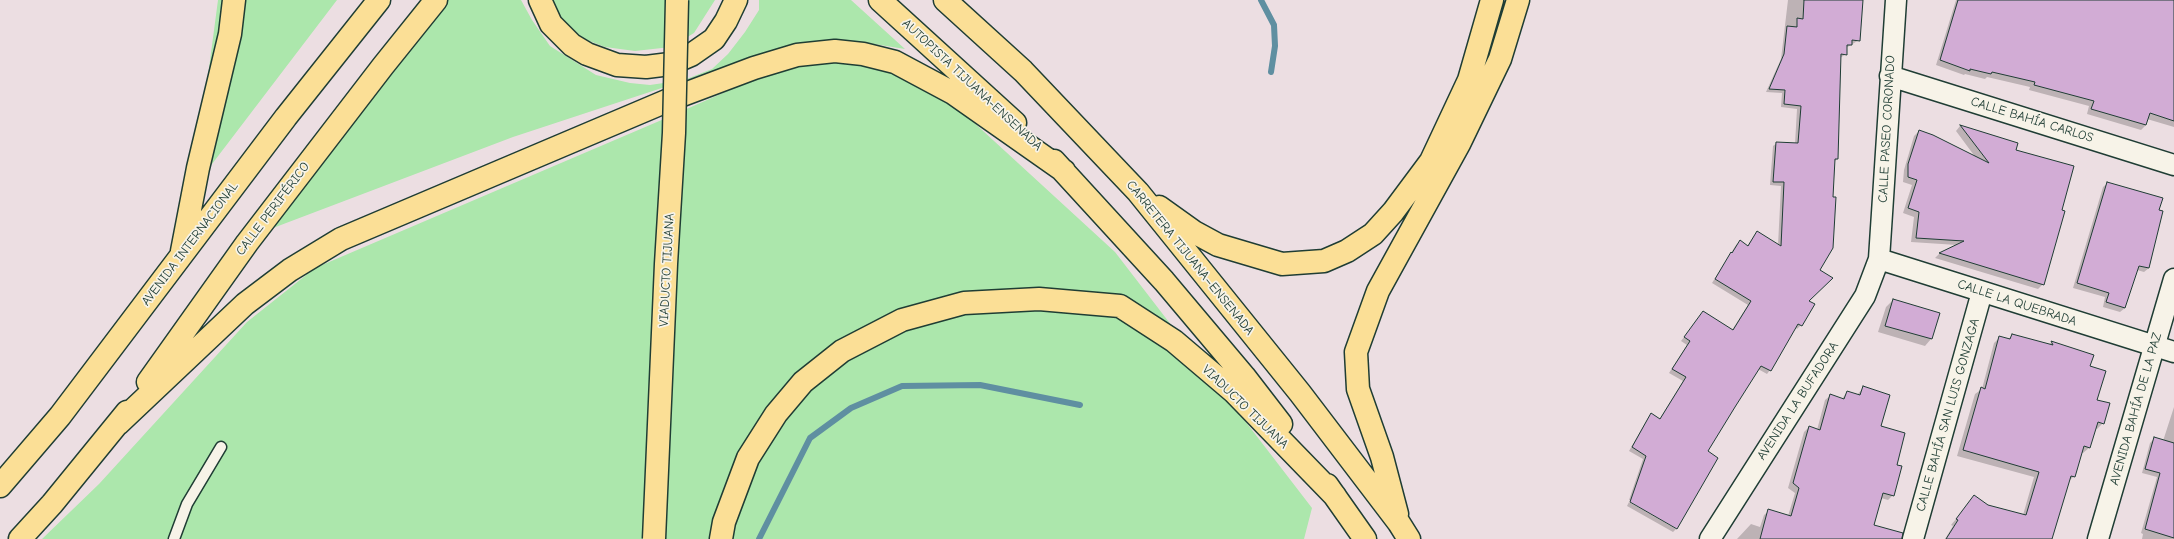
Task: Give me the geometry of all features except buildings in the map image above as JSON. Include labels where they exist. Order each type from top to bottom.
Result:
[{"type":"highway","points":[[180,258],[198,168],[230,34],[234,0]]},
{"type":"highway","name":"AVENIDA INTERNACIONAL","points":[[0,486],[60,416],[286,117],[379,0]]},
{"type":"highway","name":"CALLE PERIFÉRICO","points":[[118,424],[247,243],[382,66],[436,0]]},
{"type":"highway","points":[[540,0],[551,24],[572,45],[588,54],[618,65],[646,66],[670,64],[691,55],[714,39],[726,21],[736,0]]},
{"type":"highway","name":"VIADUCTO TIJUANA","points":[[654,539],[666,264],[674,133],[677,0]]},
{"type":"highway","name":"AUTOPISTA TIJUANA-ENSENADA","points":[[880,0],[982,92],[1064,171]]},
{"type":"highway","name":"CARRETERA TIJUANA–ENSENADA","points":[[945,0],[1023,71],[1138,192],[1300,393],[1404,531]]},
{"type":"highway","points":[[1138,192],[1194,232],[1218,245],[1282,264],[1324,261],[1347,251],[1373,234],[1431,161],[1469,80],[1492,0]]},
{"type":"highway","points":[[1404,531],[1382,456],[1358,389],[1356,352],[1378,291],[1459,144],[1500,59],[1518,0]]},
{"type":"highway","points":[[20,539],[118,424],[245,304],[290,270],[342,239],[669,100],[754,68],[797,55],[835,51],[864,54],[895,62],[953,93],[1064,171],[1164,281],[1244,376],[1335,496],[1365,539]]},
{"type":"highway","name":"VIADUCTO TIJUANA","points":[[721,539],[724,522],[748,458],[776,414],[803,382],[842,351],[902,320],[964,303],[1039,299],[1120,306],[1174,341],[1234,392],[1335,496]]},
{"type":"street","name":"CALLE PASEO CORONADO","points":[[1879,259],[1896,0]]},
{"type":"street","name":"CALLE BAHÍA CARLOS","points":[[1890,76],[2174,165]]},
{"type":"street","name":"CALLE LA QUEBRADA","points":[[1879,259],[2154,347],[2174,352]]},
{"type":"street","name":"AVENIDA LA BUFADORA","points":[[1710,539],[1865,296],[1879,259]]},
{"type":"street","name":"AVENIDA BAHÍA DE LA PAZ","points":[[2098,539],[2174,279]]},
{"type":"street","name":"CALLE BAHÍA SAN LUIS GONZAGA","points":[[1913,539],[1982,292]]},
{"type":"lane","points":[[174,539],[186,504],[221,447]]},
{"type":"green space","points":[[218,0],[337,0],[193,189]]},
{"type":"green space","points":[[429,0],[521,0],[532,20],[550,46],[596,75],[630,83],[650,85],[684,80],[712,69],[728,54],[745,32],[759,10],[759,0],[851,0],[905,49],[855,41],[819,42],[753,58],[513,137],[273,228],[237,245]]},
{"type":"green space","points":[[549,0],[715,0],[694,33],[671,47],[635,51],[605,47],[584,39],[554,12]]},
{"type":"green space","points":[[859,58],[921,74],[1115,252],[1312,508],[1304,539],[42,539],[99,484],[247,322],[315,268],[791,63]]},
{"type":"waterway","points":[[1261,0],[1274,25],[1275,46],[1271,72]]},
{"type":"waterway","points":[[759,539],[810,438],[851,408],[902,386],[980,385],[1080,405]]}]
